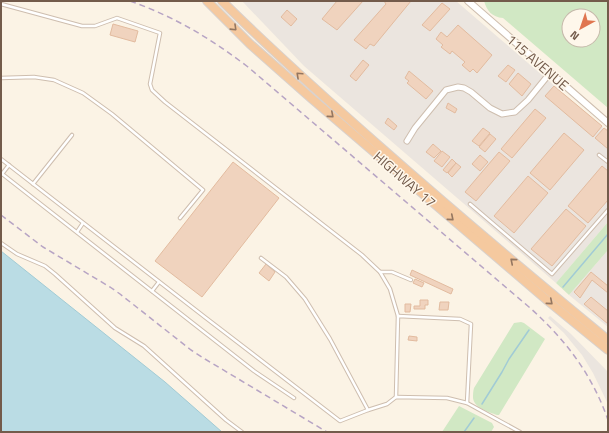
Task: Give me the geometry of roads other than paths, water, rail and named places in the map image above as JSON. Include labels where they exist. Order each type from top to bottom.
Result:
[{"type":"highway","name":"HIGHWAY 17","points":[[206,1],[250,44],[311,98],[542,296],[608,350]]},
{"type":"highway","name":"HIGHWAY 17","points":[[222,1],[317,92],[417,179],[608,340]]},
{"type":"street","name":"115 AVENUE","points":[[468,1],[608,123]]},
{"type":"street","points":[[407,141],[415,128],[446,90],[458,87],[464,88],[490,108],[502,114],[515,112],[528,100],[550,73]]},
{"type":"lane","points":[[1,4],[82,26],[95,26],[117,18],[160,33],[150,84],[152,90],[165,102],[362,255],[380,272],[390,289],[398,316],[396,397]]},
{"type":"lane","points":[[1,78],[34,77],[54,80],[83,93],[112,114],[203,190],[180,218]]},
{"type":"lane","points":[[33,184],[72,135]]},
{"type":"lane","points":[[598,154],[608,162]]},
{"type":"lane","points":[[1,159],[340,421],[387,404],[396,397],[447,398],[467,403],[520,432]]},
{"type":"lane","points":[[9,165],[2,173],[254,371],[294,398]]},
{"type":"lane","points":[[470,204],[552,274],[608,210]]},
{"type":"lane","points":[[76,232],[83,223]]},
{"type":"lane","points":[[1,243],[17,254],[45,266],[115,328],[144,346],[242,432]]},
{"type":"lane","points":[[261,258],[286,277],[305,299],[330,339],[368,410]]},
{"type":"lane","points":[[380,272],[392,272],[412,280]]},
{"type":"lane","points":[[152,291],[159,282]]},
{"type":"lane","points":[[398,316],[460,318],[471,324],[467,403]]},
{"type":"water","points":[[1,251],[165,382],[222,432],[1,432]]},
{"type":"waterway","points":[[563,287],[608,234]]},
{"type":"waterway","points":[[482,404],[509,359],[529,330]]},
{"type":"waterway","points":[[464,432],[474,418]]},
{"type":"railway","points":[[130,1],[162,14],[192,29],[248,67],[529,307],[566,345],[576,358],[594,387],[608,420]]},
{"type":"railway","points":[[1,215],[43,247],[120,294],[191,350],[327,432]]}]
